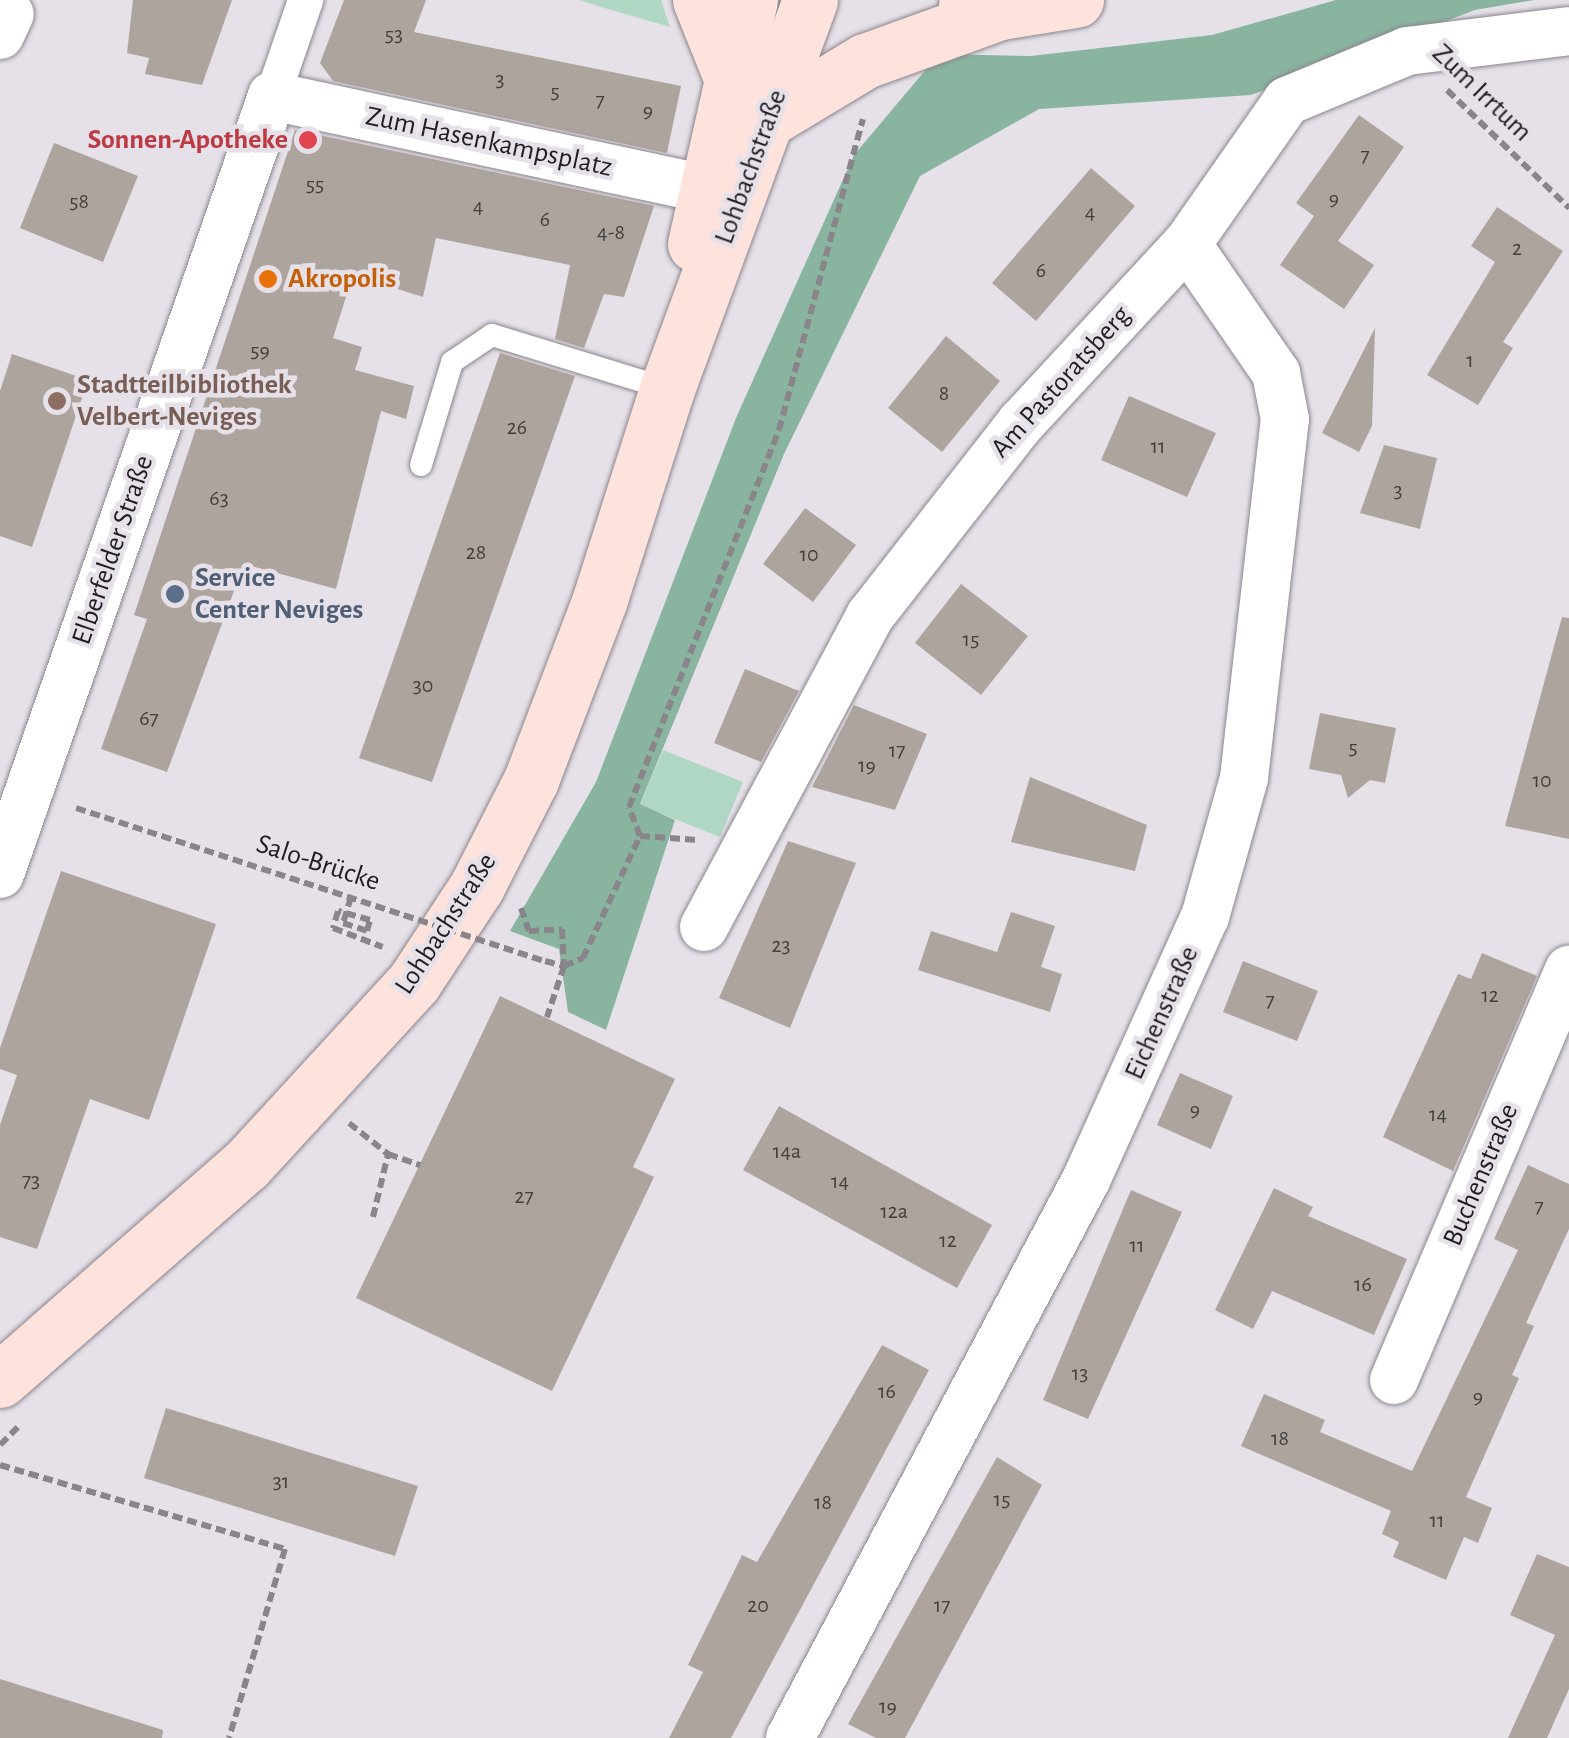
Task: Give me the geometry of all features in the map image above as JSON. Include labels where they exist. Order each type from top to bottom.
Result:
[{"type":"main road","points":[[700,0],[729,72]]},
{"type":"main road","name":"Lohbachstraße","points":[[667,390],[729,72],[750,0]]},
{"type":"main road","name":"Lohbachstraße","points":[[0,1380],[246,1166],[428,964],[531,780],[667,390],[772,116],[810,0]]},
{"type":"main road","points":[[938,0],[1000,12]]},
{"type":"main road","points":[[772,116],[865,61],[1000,12],[1076,0]]},
{"type":"street","name":"Elberfelder Straße","points":[[0,874],[305,0]]},
{"type":"street","name":"Am Pastoratsberg","points":[[704,927],[870,616],[1021,423],[1187,244],[1287,100],[1407,51],[1569,31]]},
{"type":"street","name":"Zum Hasenkampsplatz","points":[[272,96],[706,189]]},
{"type":"street","name":"Eichenstraße","points":[[790,1738],[1086,1180],[1204,918],[1244,778],[1285,419],[1276,373],[1187,244]]},
{"type":"street","name":"Buchenstraße","points":[[1394,1380],[1569,970]]},
{"type":"lane","points":[[421,464],[452,362],[492,335],[667,390]]},
{"type":"path","name":"Zum Irrtum","points":[[1407,51],[1569,208]]},
{"type":"path","points":[[564,966],[583,958],[640,836],[629,806],[778,430],[862,120],[865,61]]},
{"type":"path","name":"Salo-Brücke","points":[[76,808],[564,966]]},
{"type":"path","points":[[640,836],[748,844]]},
{"type":"path","points":[[350,897],[343,923],[366,930],[370,920],[338,911],[333,928],[428,964]]},
{"type":"path","points":[[518,899],[529,931],[562,929],[564,966],[547,1018]]},
{"type":"path","points":[[312,1095],[388,1154],[420,1165]]},
{"type":"path","points":[[373,1217],[388,1154]]},
{"type":"path","points":[[0,1465],[285,1549],[229,1738]]},
{"type":"green space","points":[[579,0],[661,0],[670,27],[591,4]]},
{"type":"green space","points":[[1336,0],[1534,0],[1475,10],[1251,95],[1039,109],[920,176],[784,454],[640,804],[675,820],[606,1030],[568,1012],[559,949],[510,931],[596,782],[736,418],[854,155],[939,54],[1031,56],[1212,35]]},
{"type":"green space","points":[[663,750],[743,782],[720,837],[640,805]]},
{"type":"building","points":[[133,0],[232,0],[202,85],[145,74],[149,58],[127,53]]},
{"type":"building","points":[[344,0],[426,0],[414,32],[681,86],[667,153],[333,81],[320,63]]},
{"type":"building","points":[[1359,115],[1404,147],[1338,241],[1374,265],[1344,309],[1280,265],[1314,216],[1296,203]]},
{"type":"building","points":[[295,130],[654,206],[624,297],[604,294],[584,348],[555,339],[570,265],[436,238],[423,297],[353,275],[333,338],[362,347],[355,370],[414,386],[406,419],[381,411],[336,589],[244,564],[167,772],[101,749],[147,619],[134,615]]},
{"type":"building","points":[[54,143],[138,176],[103,262],[20,228]]},
{"type":"building","points":[[1091,168],[1135,206],[1036,321],[992,283]]},
{"type":"building","points":[[1497,207],[1563,251],[1503,342],[1513,348],[1478,405],[1427,375],[1495,262],[1471,246]]},
{"type":"building","points":[[1375,328],[1372,426],[1359,452],[1322,433]]},
{"type":"building","points":[[946,336],[1000,381],[942,452],[888,408]]},
{"type":"building","points":[[500,353],[575,376],[432,782],[359,758]]},
{"type":"building","points":[[12,354],[88,380],[32,547],[0,536],[0,391]]},
{"type":"building","points":[[1129,396],[1216,433],[1187,497],[1101,460]]},
{"type":"building","points":[[1384,445],[1437,458],[1420,529],[1360,513]]},
{"type":"building","points":[[805,508],[856,545],[813,602],[763,564]]},
{"type":"building","points":[[961,584],[1028,636],[981,695],[915,643]]},
{"type":"building","points":[[1562,617],[1569,618],[1569,839],[1505,826]]},
{"type":"building","points":[[745,669],[799,691],[761,762],[714,743]]},
{"type":"building","points":[[854,705],[927,734],[895,810],[812,787]]},
{"type":"building","points":[[1320,713],[1396,728],[1385,783],[1370,780],[1348,798],[1341,775],[1309,769]]},
{"type":"building","points":[[1030,777],[1147,825],[1135,871],[1011,842]]},
{"type":"building","points":[[788,841],[856,863],[790,1028],[719,998]]},
{"type":"building","points":[[61,871],[216,924],[149,1120],[90,1099],[37,1249],[0,1237],[0,1125],[17,1075],[0,1069],[0,1048]]},
{"type":"building","points":[[1011,912],[1055,926],[1041,967],[1062,974],[1050,1012],[918,970],[931,931],[997,952]]},
{"type":"building","points":[[1482,953],[1537,976],[1453,1171],[1383,1137],[1458,974],[1471,979]]},
{"type":"building","points":[[1243,961],[1318,991],[1297,1041],[1223,1012]]},
{"type":"building","points":[[500,996],[675,1079],[633,1167],[654,1177],[552,1391],[356,1298]]},
{"type":"building","points":[[1180,1073],[1233,1096],[1211,1149],[1157,1125]]},
{"type":"building","points":[[779,1106],[992,1225],[957,1288],[743,1170]]},
{"type":"building","points":[[1528,1165],[1569,1184],[1569,1229],[1526,1323],[1534,1326],[1512,1375],[1519,1378],[1466,1497],[1492,1508],[1478,1543],[1464,1537],[1446,1580],[1393,1557],[1399,1542],[1382,1534],[1391,1511],[1241,1446],[1264,1394],[1325,1420],[1320,1432],[1412,1471],[1518,1250],[1494,1239]]},
{"type":"building","points":[[1274,1188],[1313,1207],[1308,1216],[1407,1259],[1374,1335],[1272,1291],[1253,1329],[1215,1310]]},
{"type":"building","points":[[1131,1190],[1182,1212],[1088,1419],[1043,1400]]},
{"type":"building","points":[[882,1345],[929,1370],[731,1738],[669,1738],[703,1672],[688,1665],[742,1555],[757,1562]]},
{"type":"building","points":[[166,1408],[418,1486],[395,1556],[144,1478]]},
{"type":"building","points":[[997,1457],[1042,1485],[905,1738],[876,1738],[848,1724]]},
{"type":"building","points":[[1537,1554],[1569,1567],[1569,1689],[1547,1738],[1508,1738],[1555,1635],[1510,1615]]},
{"type":"building","points":[[0,1679],[163,1730],[162,1738],[0,1738]]},
{"type":"place","name":"Sonnen-Apotheke","points":[[308,140]]},
{"type":"place","name":"Akropolis","points":[[268,279]]},
{"type":"place","name":"Stadtteilbibliothek Velbert-Neviges","points":[[57,401]]},
{"type":"place","name":"Service Center Neviges","points":[[175,594]]}]
